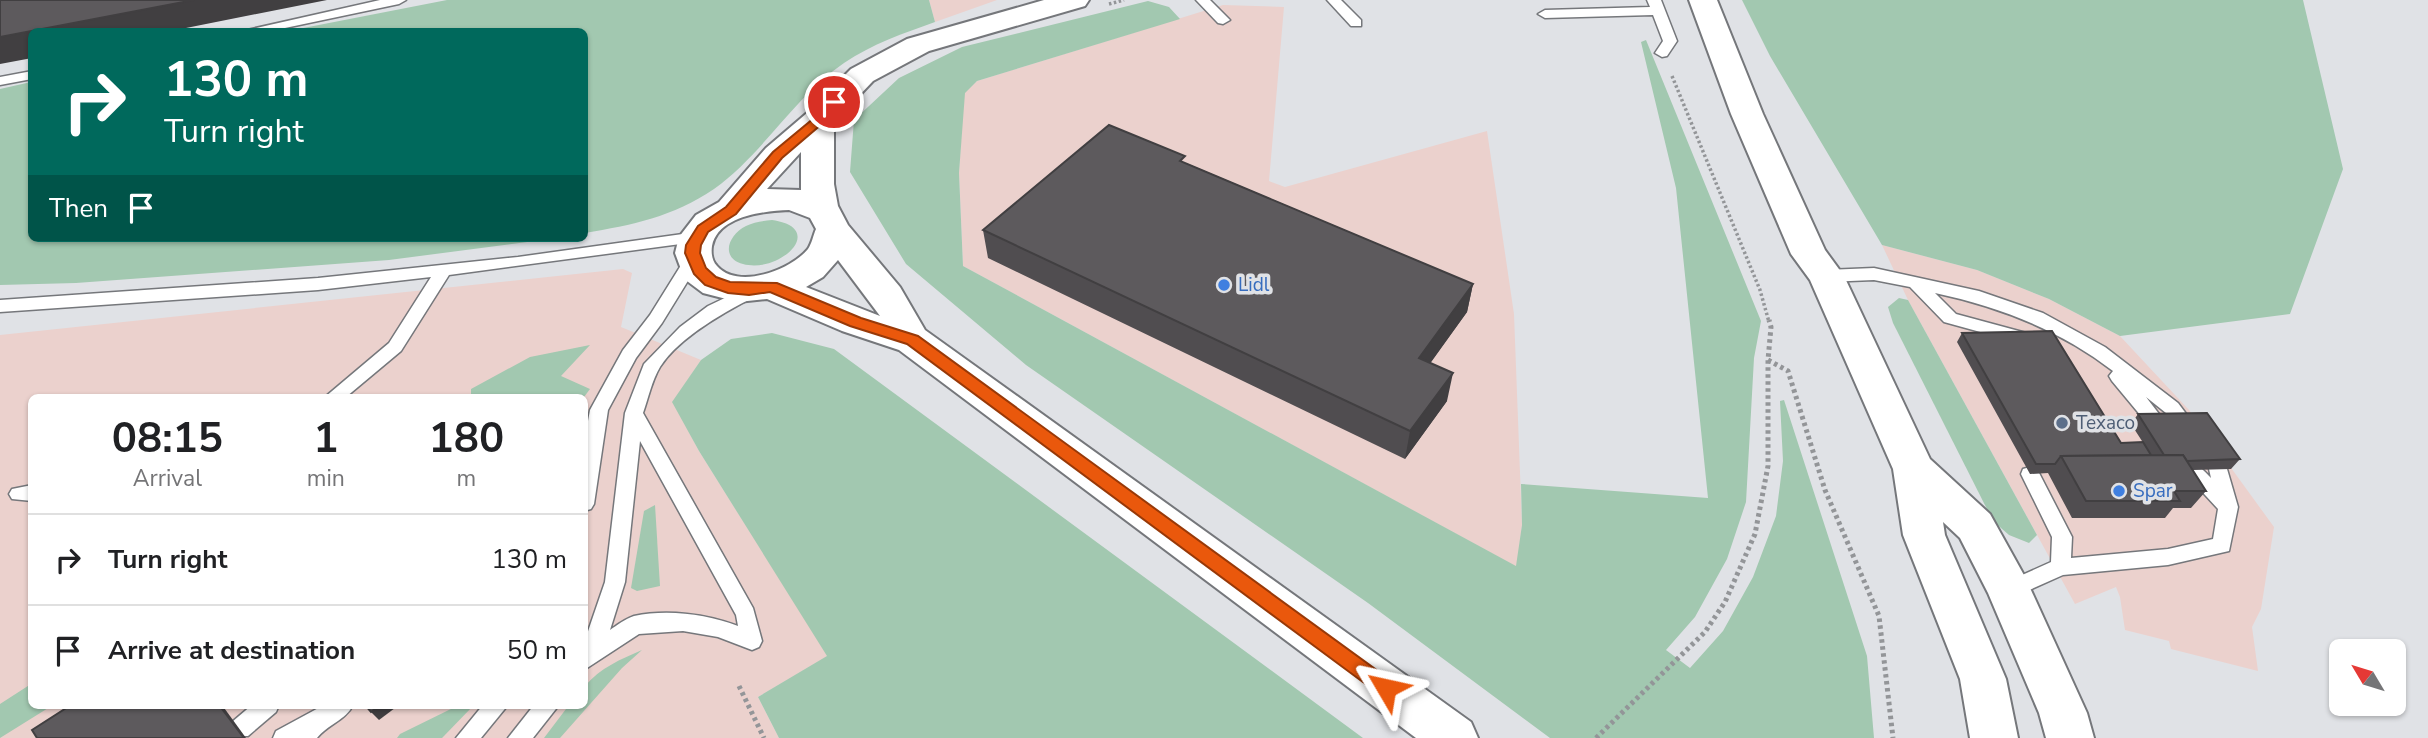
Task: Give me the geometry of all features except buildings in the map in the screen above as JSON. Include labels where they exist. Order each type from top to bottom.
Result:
[{"type":"main road","points":[[1703,0],[1747,114],[1808,254],[1826,276],[1914,469],[1924,535],[1983,678],[1994,738]]},
{"type":"main road","points":[[731,210],[778,155],[818,121],[862,75],[918,45],[1087,3]]},
{"type":"main road","points":[[818,121],[817,184],[827,219],[832,242],[818,263],[793,280],[764,288],[728,288],[710,281],[699,271],[696,248],[710,223],[731,210],[760,200],[800,200],[827,219],[887,296],[912,340]]},
{"type":"main road","points":[[764,288],[912,340],[1454,738]]},
{"type":"main road","points":[[1914,469],[1975,526],[2009,590],[2063,713],[2070,738]]},
{"type":"lane","points":[[264,28],[400,0]]},
{"type":"lane","points":[[1203,0],[1223,20]]},
{"type":"lane","points":[[1334,0],[1356,23]]},
{"type":"lane","points":[[1545,14],[1656,6],[1670,41],[1662,53]]},
{"type":"lane","points":[[0,81],[28,76]]},
{"type":"lane","points":[[0,306],[318,284],[696,248]]},
{"type":"lane","points":[[588,480],[599,410],[629,354],[656,319],[696,248]]},
{"type":"lane","points":[[338,394],[395,347],[444,270]]},
{"type":"lane","points":[[1826,276],[1874,274],[1979,298],[2038,317],[2099,351],[2172,408],[2184,423]]},
{"type":"lane","points":[[1915,283],[1950,318],[1963,342]]},
{"type":"lane","points":[[588,656],[615,582],[634,413],[653,364],[686,331],[713,310],[764,288]]},
{"type":"lane","points":[[1950,318],[2010,338],[2034,341]]},
{"type":"lane","points":[[1976,326],[1986,342]]},
{"type":"lane","points":[[2099,351],[2157,423]]},
{"type":"lane","points":[[588,656],[635,625],[683,622],[720,628],[752,641],[746,614],[634,413]]},
{"type":"lane","points":[[2009,590],[2061,567],[2168,557],[2222,545],[2228,507],[2218,469]]},
{"type":"lane","points":[[2191,470],[2228,507]]},
{"type":"lane","points":[[2029,474],[2062,537],[2061,567]]},
{"type":"lane","points":[[240,729],[263,709]]},
{"type":"lane","points":[[284,738],[310,731],[336,709]]},
{"type":"lane","points":[[467,738],[494,709]]},
{"type":"lane","points":[[519,738],[544,709]]},
{"type":"path","points":[[1087,3],[1124,0]]},
{"type":"path","points":[[1596,738],[1705,632],[1725,602],[1755,534],[1768,466],[1768,360],[1771,327],[1760,290],[1662,53]]},
{"type":"path","points":[[1768,360],[1788,371],[1825,490],[1879,616],[1893,738]]},
{"type":"path","points":[[739,686],[764,738]]},
{"type":"shaded area","points":[[929,0],[997,0],[935,22]]},
{"type":"shaded area","points":[[1223,5],[1284,7],[1269,181],[1285,187],[1487,131],[1514,314],[1522,525],[1517,567],[963,266],[959,173],[964,93],[977,81]]},
{"type":"shaded area","points":[[1882,245],[1977,270],[2049,299],[2120,336],[2189,410],[2274,527],[2261,609],[2252,627],[2258,671],[2171,649],[2169,641],[2125,630],[2116,587],[2075,604],[1908,300]]},
{"type":"shaded area","points":[[623,269],[632,273],[621,327],[701,360],[673,402],[699,451],[828,656],[758,697],[779,738],[0,738],[0,335]]},
{"type":"green space","points":[[447,0],[929,0],[935,22],[877,45],[844,63],[809,92],[732,175],[699,199],[652,218],[588,232],[588,28],[303,28]]},
{"type":"green space","points":[[1742,0],[2303,0],[2343,169],[2290,314],[2120,336],[2049,299],[1977,270],[1882,245],[1770,56]]},
{"type":"green space","points":[[1148,1],[1169,7],[1180,19],[977,81],[965,93],[959,173],[963,266],[1516,566],[1522,525],[1521,484],[1708,498],[1676,188],[1641,42],[1646,40],[1761,321],[1754,358],[1746,502],[1727,559],[1695,617],[1666,650],[1690,668],[1723,631],[1753,577],[1776,516],[1783,461],[1780,401],[1784,400],[1867,656],[1874,738],[1550,738],[1368,603],[1026,365],[906,264],[850,172],[854,120],[899,78],[962,47]]},
{"type":"green space","points":[[28,83],[28,242],[527,242],[389,260],[76,283],[0,285],[0,89]]},
{"type":"green space","points":[[772,220],[788,225],[796,232],[797,240],[792,249],[783,257],[757,265],[743,264],[731,257],[731,240],[740,230],[752,224]]},
{"type":"green space","points":[[1899,298],[1908,300],[2037,535],[2029,543],[2009,535],[1993,521],[1893,323],[1888,307]]},
{"type":"green space","points":[[772,333],[834,349],[1363,738],[779,738],[758,697],[827,656],[699,451],[672,402],[701,360],[731,339]]},
{"type":"green space","points":[[590,345],[561,376],[590,389],[586,394],[471,394],[471,389],[530,357]]},
{"type":"green space","points":[[655,505],[660,586],[637,591],[631,588],[644,511]]},
{"type":"green space","points":[[642,650],[588,706],[588,683],[611,665]]},
{"type":"green space","points":[[28,686],[28,709],[47,709],[0,738],[0,704]]},
{"type":"green space","points":[[451,709],[470,709],[442,738],[397,738]]},
{"type":"green space","points":[[566,709],[586,709],[560,738],[544,738]]},
{"type":"place","name":"Lidl","points":[[1224,285]]},
{"type":"place","name":"Texaco","points":[[2062,423]]},
{"type":"place","name":"Spar","points":[[2119,491]]},
{"type":"route","points":[[834,102],[818,121],[778,155],[731,210],[703,229],[692,253],[699,271],[710,281],[728,288],[772,287],[855,322],[912,340],[1386,688]]}]
